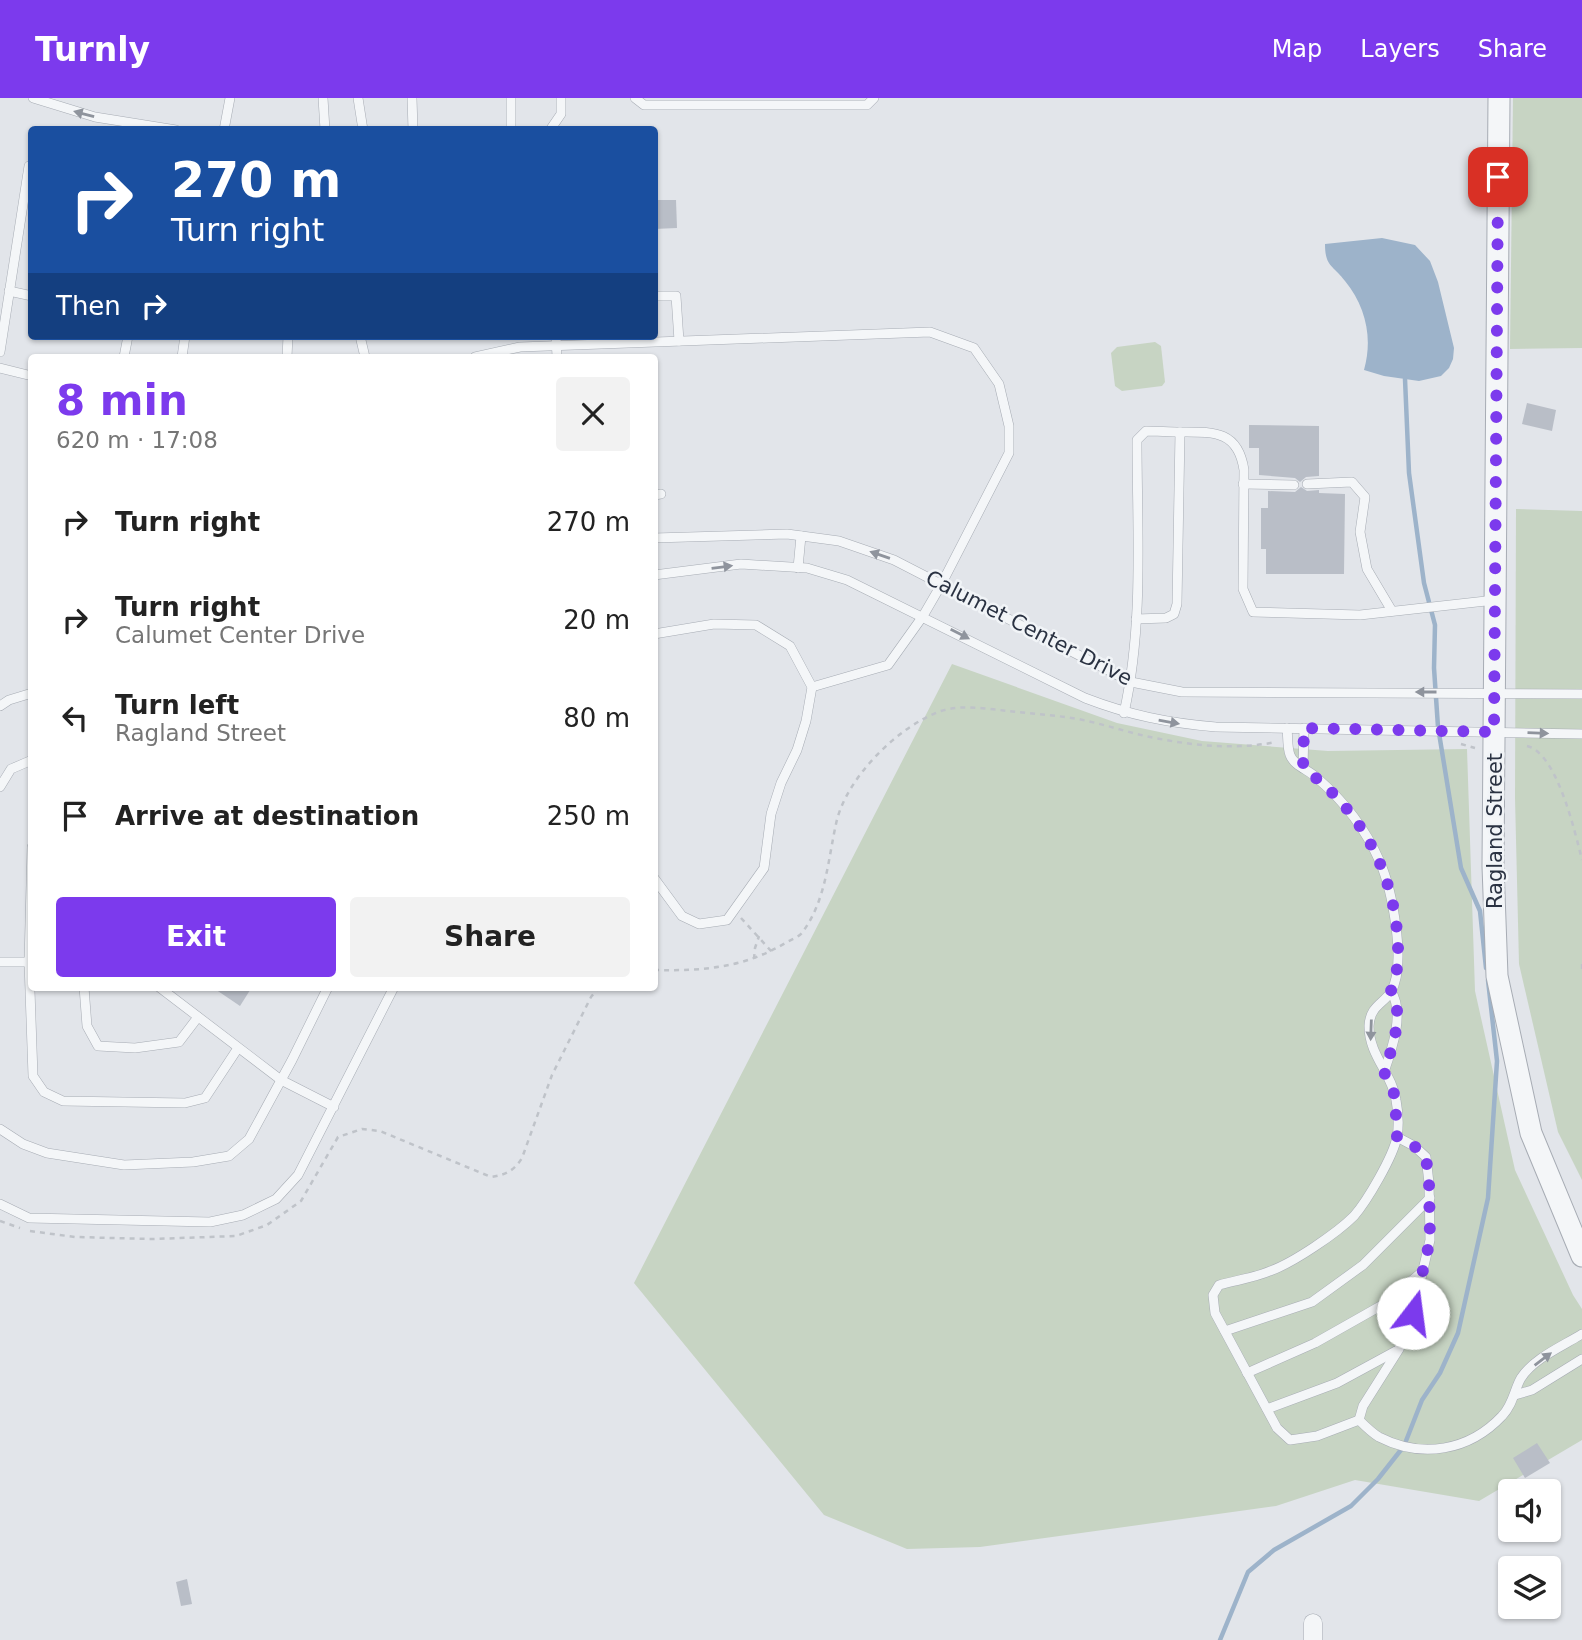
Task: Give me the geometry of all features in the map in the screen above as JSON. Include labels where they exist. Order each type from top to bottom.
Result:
[{"type":"street","name":"Ragland Street","points":[[1499,98],[1493,866],[1497,976],[1531,1133],[1582,1256]]},
{"type":"lane","points":[[33,98],[95,117],[151,126]]},
{"type":"lane","points":[[224,126],[227,98]]},
{"type":"lane","points":[[323,98],[325,126]]},
{"type":"lane","points":[[358,98],[362,126]]},
{"type":"lane","points":[[412,98],[413,126]]},
{"type":"lane","points":[[511,98],[511,126]]},
{"type":"lane","points":[[553,126],[561,114],[561,98]]},
{"type":"lane","points":[[635,98],[644,105],[867,105],[874,98]]},
{"type":"lane","points":[[0,352],[28,172]]},
{"type":"lane","points":[[9,291],[28,295]]},
{"type":"lane","points":[[658,296],[676,296],[679,341]]},
{"type":"lane","points":[[488,354],[556,341],[679,341],[930,332],[974,348],[999,384],[1009,426],[1009,453],[941,585],[923,616],[888,665],[812,687]]},
{"type":"lane","points":[[0,368],[28,375]]},
{"type":"lane","points":[[1124,713],[1131,682],[1136,619],[1137,440],[1146,431],[1210,431],[1231,440],[1242,455],[1243,589],[1253,612],[1360,615],[1494,600]]},
{"type":"lane","points":[[1136,619],[1166,618],[1174,614],[1177,604],[1180,432]]},
{"type":"lane","points":[[1307,484],[1352,482],[1365,497],[1360,532],[1367,569],[1392,611]]},
{"type":"lane","points":[[1243,484],[1294,485]]},
{"type":"lane","name":"Calumet Center Drive","points":[[658,538],[787,534],[839,541],[894,560],[1131,682],[1182,692],[1582,694]]},
{"type":"lane","points":[[798,568],[801,536]]},
{"type":"lane","name":"Calumet Center Drive","points":[[658,574],[741,564],[798,568],[847,580],[1085,698],[1124,713],[1176,724],[1582,734]]},
{"type":"lane","points":[[658,633],[714,624],[756,625],[790,646],[812,687],[797,750],[781,783],[771,814],[764,868],[727,920],[699,924],[682,916],[658,883]]},
{"type":"lane","points":[[0,706],[28,694]]},
{"type":"lane","points":[[1287,728],[1290,755],[1341,801],[1366,833],[1381,864],[1392,897],[1398,962],[1391,991],[1377,1004],[1369,1024],[1371,1048],[1395,1096],[1397,1137],[1384,1169],[1354,1215],[1317,1244],[1271,1271],[1219,1285],[1213,1295],[1215,1313],[1277,1428],[1290,1440],[1317,1436],[1359,1420]]},
{"type":"lane","points":[[1303,768],[1304,728]]},
{"type":"lane","points":[[0,786],[11,769],[28,762]]},
{"type":"lane","points":[[0,962],[28,962]]},
{"type":"lane","points":[[31,991],[33,1076],[44,1092],[63,1101],[185,1103],[205,1098],[238,1048]]},
{"type":"lane","points":[[84,991],[87,1026],[98,1046],[135,1048],[178,1042],[198,1017]]},
{"type":"lane","points":[[164,991],[281,1080],[334,1107]]},
{"type":"lane","points":[[0,1129],[23,1144],[47,1153],[124,1165],[193,1162],[229,1156],[249,1139],[326,991]]},
{"type":"lane","points":[[0,1204],[29,1218],[210,1222],[243,1215],[276,1199],[298,1175],[392,991]]},
{"type":"lane","points":[[1384,1072],[1392,1050],[1397,1012],[1391,991]]},
{"type":"lane","points":[[1359,1420],[1363,1406],[1399,1349],[1413,1313],[1430,1240],[1426,1157],[1414,1146],[1397,1137]]},
{"type":"lane","points":[[1225,1331],[1312,1302],[1363,1265],[1430,1198]]},
{"type":"lane","points":[[1247,1373],[1315,1343],[1384,1304],[1424,1270]]},
{"type":"lane","points":[[1359,1420],[1378,1437],[1412,1449],[1437,1451],[1467,1442],[1503,1415],[1521,1378],[1536,1363],[1582,1334]]},
{"type":"lane","points":[[1267,1409],[1337,1383],[1399,1349]]},
{"type":"lane","points":[[1515,1395],[1532,1390],[1582,1359]]},
{"type":"path","points":[[658,970],[731,966],[772,952],[803,933],[828,875],[836,821],[854,785],[876,754],[901,733],[941,711],[968,707],[1077,719],[1156,738],[1223,747],[1252,747],[1278,742]]},
{"type":"path","points":[[1521,745],[1543,754],[1553,771],[1582,860]]},
{"type":"path","points":[[734,910],[772,952]]},
{"type":"path","points":[[754,959],[758,936]]},
{"type":"path","points":[[1582,964],[1582,972]]},
{"type":"path","points":[[0,1221],[28,1231],[75,1237],[153,1239],[236,1236],[267,1225],[301,1201],[338,1137],[362,1129],[380,1131],[491,1177],[503,1175],[516,1167],[522,1158],[552,1075],[596,991]]},
{"type":"green space","points":[[1513,98],[1582,98],[1582,348],[1510,349]]},
{"type":"green space","points":[[1155,342],[1161,346],[1165,382],[1162,386],[1122,391],[1115,386],[1111,353],[1117,347]]},
{"type":"green space","points":[[1516,509],[1582,511],[1582,1180],[1558,1132],[1519,964],[1515,798]]},
{"type":"green space","points":[[952,664],[1117,723],[1202,741],[1328,751],[1467,749],[1475,991],[1515,1170],[1582,1309],[1582,1440],[1516,1479],[1498,1479],[1498,1490],[1479,1501],[1355,1480],[1276,1506],[980,1547],[907,1549],[824,1515],[634,1283]]},
{"type":"water","points":[[1382,238],[1415,245],[1430,261],[1438,282],[1454,348],[1449,368],[1441,376],[1419,381],[1364,370],[1368,346],[1363,312],[1345,281],[1328,262],[1325,244]]},
{"type":"building","points":[[658,200],[676,200],[677,228],[658,229]]},
{"type":"building","points":[[1527,403],[1556,410],[1552,431],[1522,424]]},
{"type":"building","points":[[1249,425],[1319,426],[1319,476],[1306,477],[1300,482],[1295,478],[1259,475],[1259,448],[1249,448]]},
{"type":"building","points":[[1301,487],[1307,491],[1319,490],[1319,493],[1345,494],[1344,574],[1266,574],[1266,549],[1261,549],[1261,508],[1268,508],[1268,491],[1295,492]]},
{"type":"building","points":[[218,991],[249,991],[240,1006]]},
{"type":"building","points":[[1537,1443],[1550,1463],[1525,1478],[1513,1458]]},
{"type":"building","points":[[187,1579],[192,1604],[181,1606],[176,1582]]},
{"type":"waterway","points":[[1405,379],[1409,473],[1424,583],[1435,625],[1434,668],[1438,727],[1461,868],[1480,911],[1486,968]]},
{"type":"waterway","points":[[1220,1640],[1248,1572],[1274,1550],[1351,1506],[1378,1479],[1404,1446],[1422,1400],[1440,1373],[1458,1333],[1488,1198],[1497,1061],[1488,980]]},
{"type":"route","points":[[1413,1313],[1430,1240],[1429,1183],[1426,1157],[1414,1146],[1397,1137],[1395,1096],[1384,1072],[1392,1050],[1397,1012],[1391,991],[1398,962],[1392,897],[1381,864],[1366,833],[1341,801],[1303,768],[1304,728],[1494,732],[1498,177]]}]
